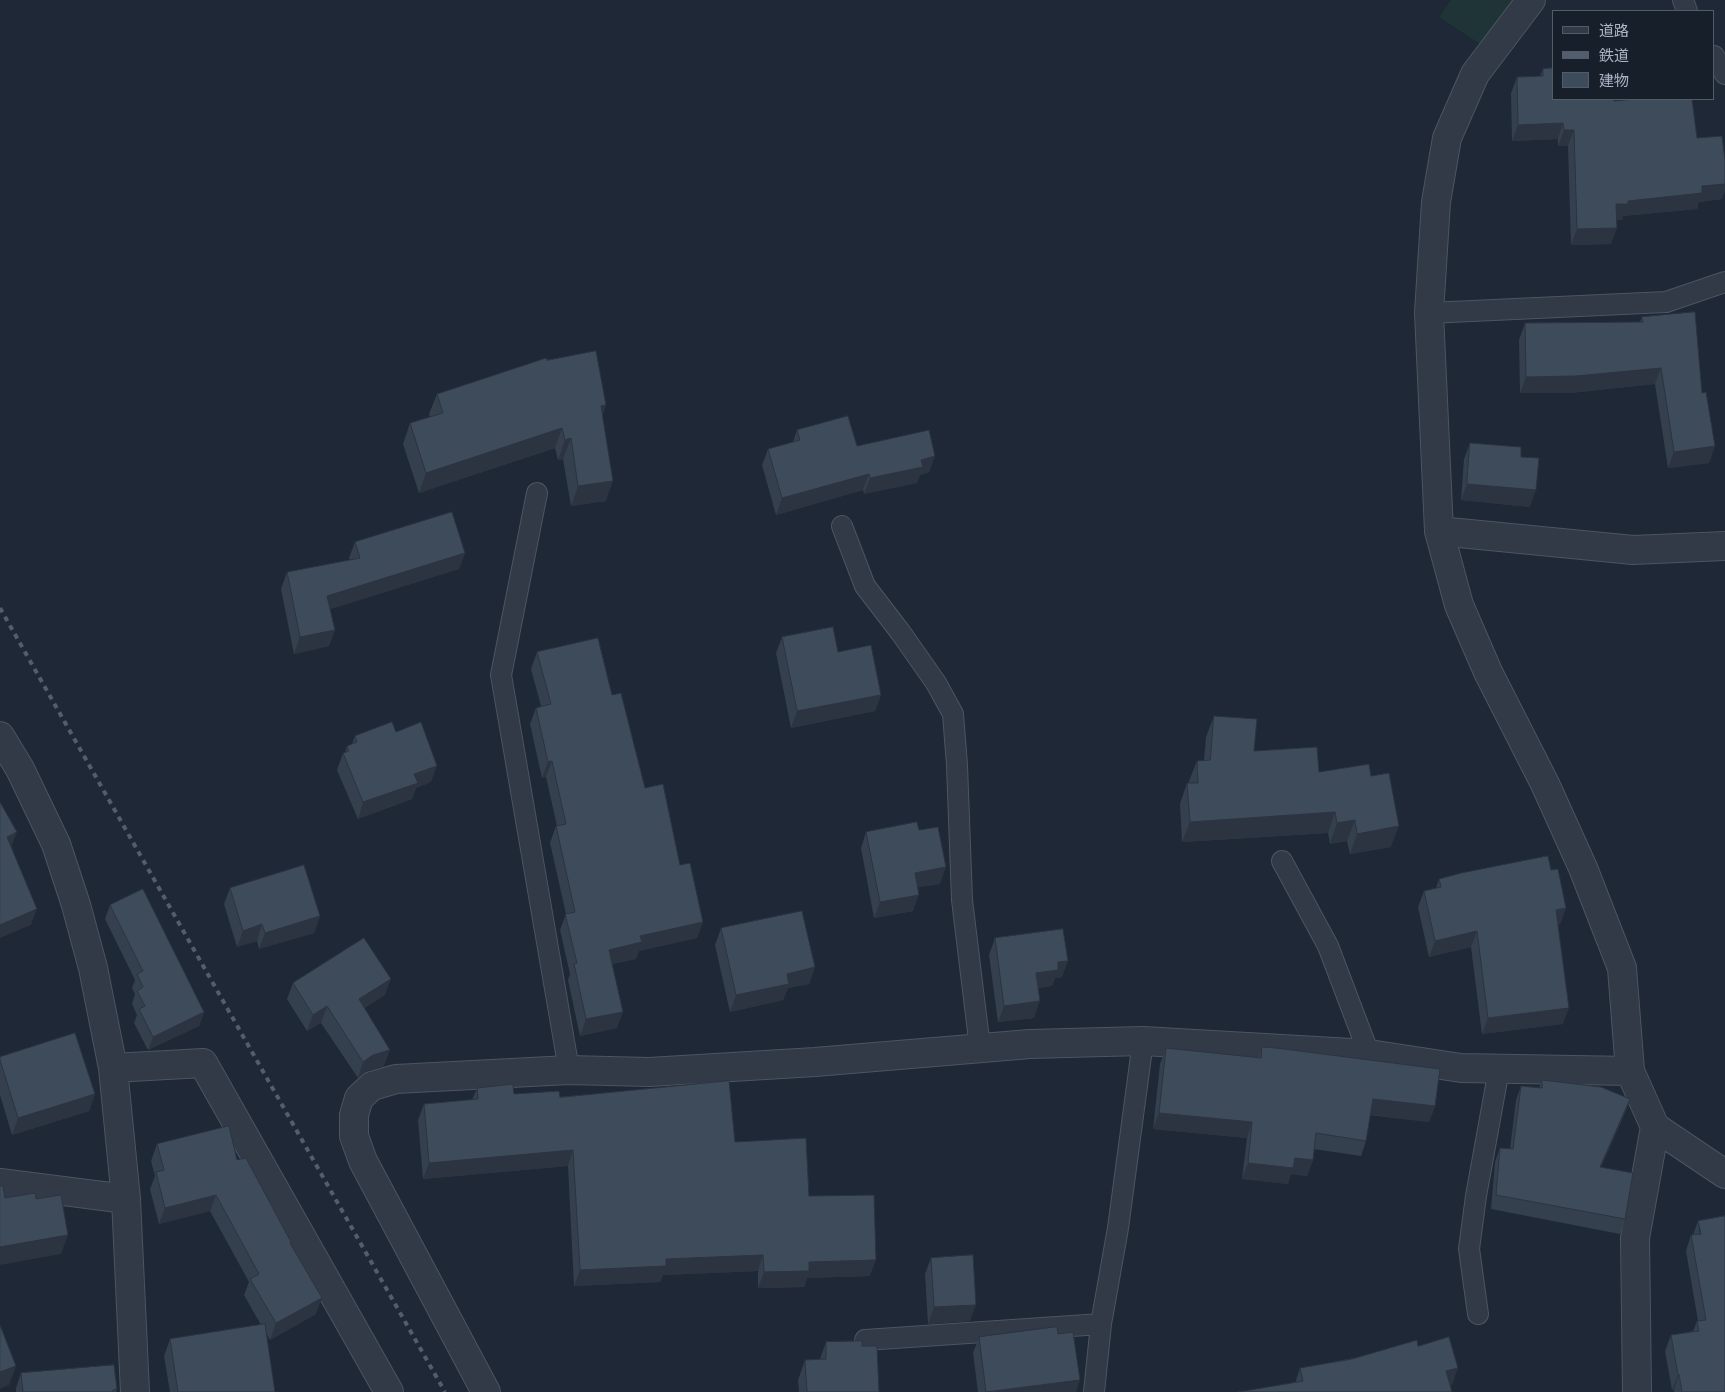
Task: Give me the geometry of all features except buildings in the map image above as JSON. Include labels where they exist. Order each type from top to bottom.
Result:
[{"type":"street","points":[[1531,0],[1475,74],[1447,138],[1436,202],[1429,313],[1439,531],[1459,605],[1488,672],[1545,784],[1583,868],[1622,968],[1630,1072],[1655,1127],[1725,1174]]},
{"type":"street","points":[[1439,531],[1633,550],[1725,546]]},
{"type":"street","points":[[0,736],[10,774],[56,844],[76,905],[93,968],[113,1068],[126,1198],[135,1392]]},
{"type":"street","points":[[486,1392],[363,1161],[354,1136],[354,1115],[359,1098],[372,1086],[396,1079],[569,1070],[649,1072],[815,1062],[1030,1044],[1143,1041],[1369,1054],[1461,1068],[1630,1072]]},
{"type":"street","points":[[113,1068],[203,1063],[389,1392]]},
{"type":"street","points":[[1637,1392],[1635,1238],[1655,1127]]},
{"type":"street","points":[[0,1184],[126,1198]]},
{"type":"lane","points":[[1715,58],[1725,74]]},
{"type":"lane","points":[[1429,313],[1666,302],[1725,282]]},
{"type":"lane","points":[[536,493],[501,675],[569,1070]]},
{"type":"lane","points":[[842,526],[865,586],[931,676],[952,714],[962,900],[980,1048]]},
{"type":"lane","points":[[1282,861],[1328,946],[1369,1054]]},
{"type":"lane","points":[[1094,1392],[1101,1324],[1118,1228],[1143,1041]]},
{"type":"lane","points":[[1478,1314],[1469,1249],[1476,1196],[1499,1069]]},
{"type":"lane","points":[[866,1340],[1101,1324]]},
{"type":"green space","points":[[1451,0],[1515,0],[1483,46],[1439,17]]},
{"type":"railway","points":[[0,608],[445,1392]]}]
